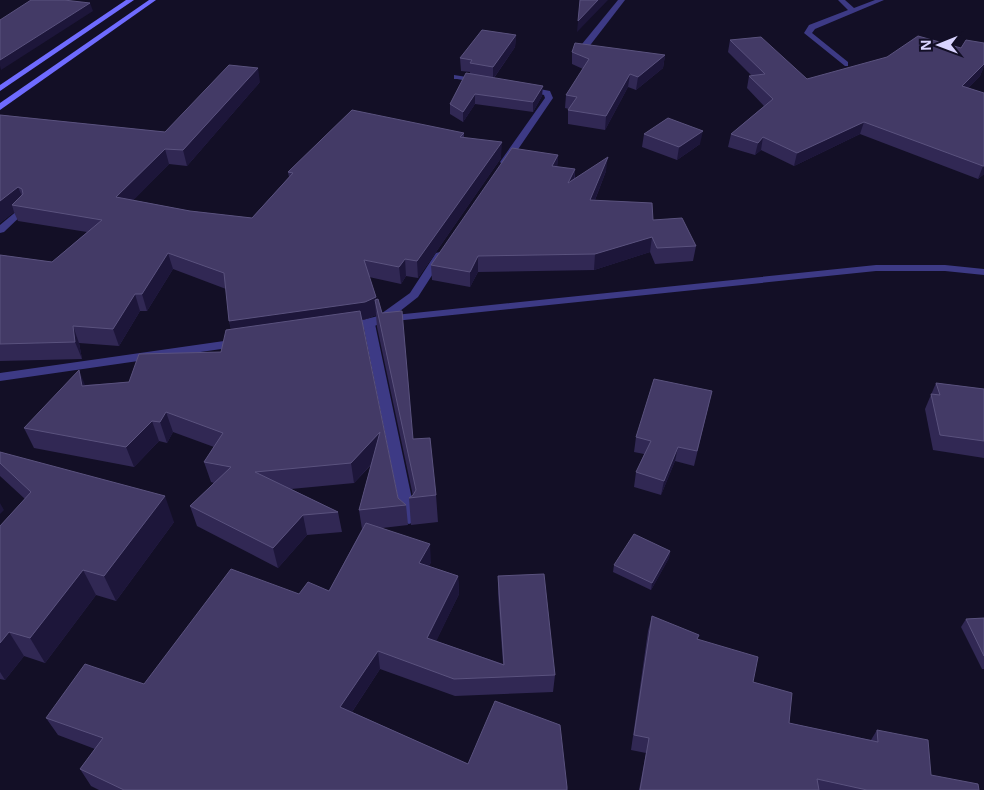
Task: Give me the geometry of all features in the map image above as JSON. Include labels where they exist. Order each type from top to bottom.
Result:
[{"type":"main road","points":[[0,89],[131,0]]},
{"type":"main road","points":[[0,107],[153,0]]},
{"type":"main road","points":[[90,28],[109,31]]},
{"type":"street","points":[[585,46],[622,0]]},
{"type":"street","points":[[840,0],[852,10]]},
{"type":"street","points":[[845,64],[808,33],[812,28],[852,10],[881,0]]},
{"type":"street","points":[[456,77],[492,83]]},
{"type":"street","points":[[500,169],[549,98],[547,93],[519,87]]},
{"type":"street","points":[[0,230],[24,208]]},
{"type":"street","points":[[382,319],[414,295],[445,248]]},
{"type":"street","points":[[340,328],[369,324],[382,319],[876,268],[945,268],[984,272]]},
{"type":"street","points":[[369,324],[409,518]]},
{"type":"street","points":[[0,377],[252,341]]},
{"type":"building","points":[[31,0],[64,0],[90,3],[0,60],[0,20]]},
{"type":"building","points":[[580,0],[598,0],[578,21]]},
{"type":"building","points":[[482,30],[516,35],[493,67],[470,63],[472,60],[460,58]]},
{"type":"building","points":[[918,36],[961,48],[966,40],[984,43],[984,64],[962,86],[984,93],[984,166],[864,122],[797,153],[763,137],[758,143],[731,134],[773,99],[749,76],[765,74],[730,40],[761,37],[807,79],[887,57]]},
{"type":"building","points":[[575,43],[665,55],[638,77],[630,74],[606,116],[568,110],[577,97],[566,95],[589,59],[572,52]]},
{"type":"building","points":[[229,65],[258,68],[183,150],[165,149],[116,197],[190,211],[252,218],[293,173],[288,172],[352,110],[464,133],[460,137],[502,142],[417,261],[405,259],[399,267],[364,260],[376,297],[365,302],[229,321],[224,273],[168,253],[142,294],[135,294],[113,329],[73,326],[75,342],[0,344],[0,255],[52,262],[102,220],[12,205],[23,194],[22,189],[18,187],[0,201],[0,115],[165,132]]},
{"type":"building","points":[[466,73],[543,86],[533,102],[475,94],[463,112],[450,104]]},
{"type":"building","points":[[668,118],[703,131],[679,147],[644,134]]},
{"type":"building","points":[[512,148],[558,155],[552,166],[575,169],[568,183],[608,157],[590,200],[652,203],[653,220],[682,218],[696,246],[657,248],[652,237],[595,254],[478,256],[470,272],[431,265]]},
{"type":"building","points":[[378,299],[382,313],[402,311],[413,439],[430,438],[436,495],[409,498],[416,490],[375,300]]},
{"type":"building","points":[[360,311],[398,498],[406,505],[359,510],[380,432],[351,463],[255,472],[338,512],[303,515],[273,548],[190,506],[231,467],[204,462],[223,433],[166,412],[160,422],[152,421],[126,447],[24,428],[79,370],[82,386],[129,382],[139,354],[221,352],[226,330]]},
{"type":"building","points":[[654,379],[712,391],[697,451],[678,447],[664,481],[636,472],[651,441],[636,437]]},
{"type":"building","points":[[936,383],[984,389],[984,441],[940,435],[931,394],[940,395]]},
{"type":"building","points":[[0,452],[165,496],[104,576],[83,570],[30,638],[9,632],[0,643],[0,526],[31,492],[0,463]]},
{"type":"building","points":[[366,523],[430,544],[419,563],[458,576],[427,638],[504,665],[498,576],[544,574],[555,675],[454,679],[378,651],[340,707],[468,764],[495,701],[560,725],[567,790],[124,790],[80,769],[103,738],[46,718],[85,664],[144,684],[231,569],[299,594],[308,582],[329,591]]},
{"type":"building","points":[[634,534],[670,551],[652,583],[614,565]]},
{"type":"building","points":[[652,616],[699,635],[697,639],[758,657],[753,682],[792,693],[789,723],[878,742],[877,730],[928,740],[931,775],[978,784],[979,790],[867,790],[817,779],[819,790],[640,790],[649,738],[634,735]]},
{"type":"building","points":[[984,618],[984,656],[966,619]]}]
